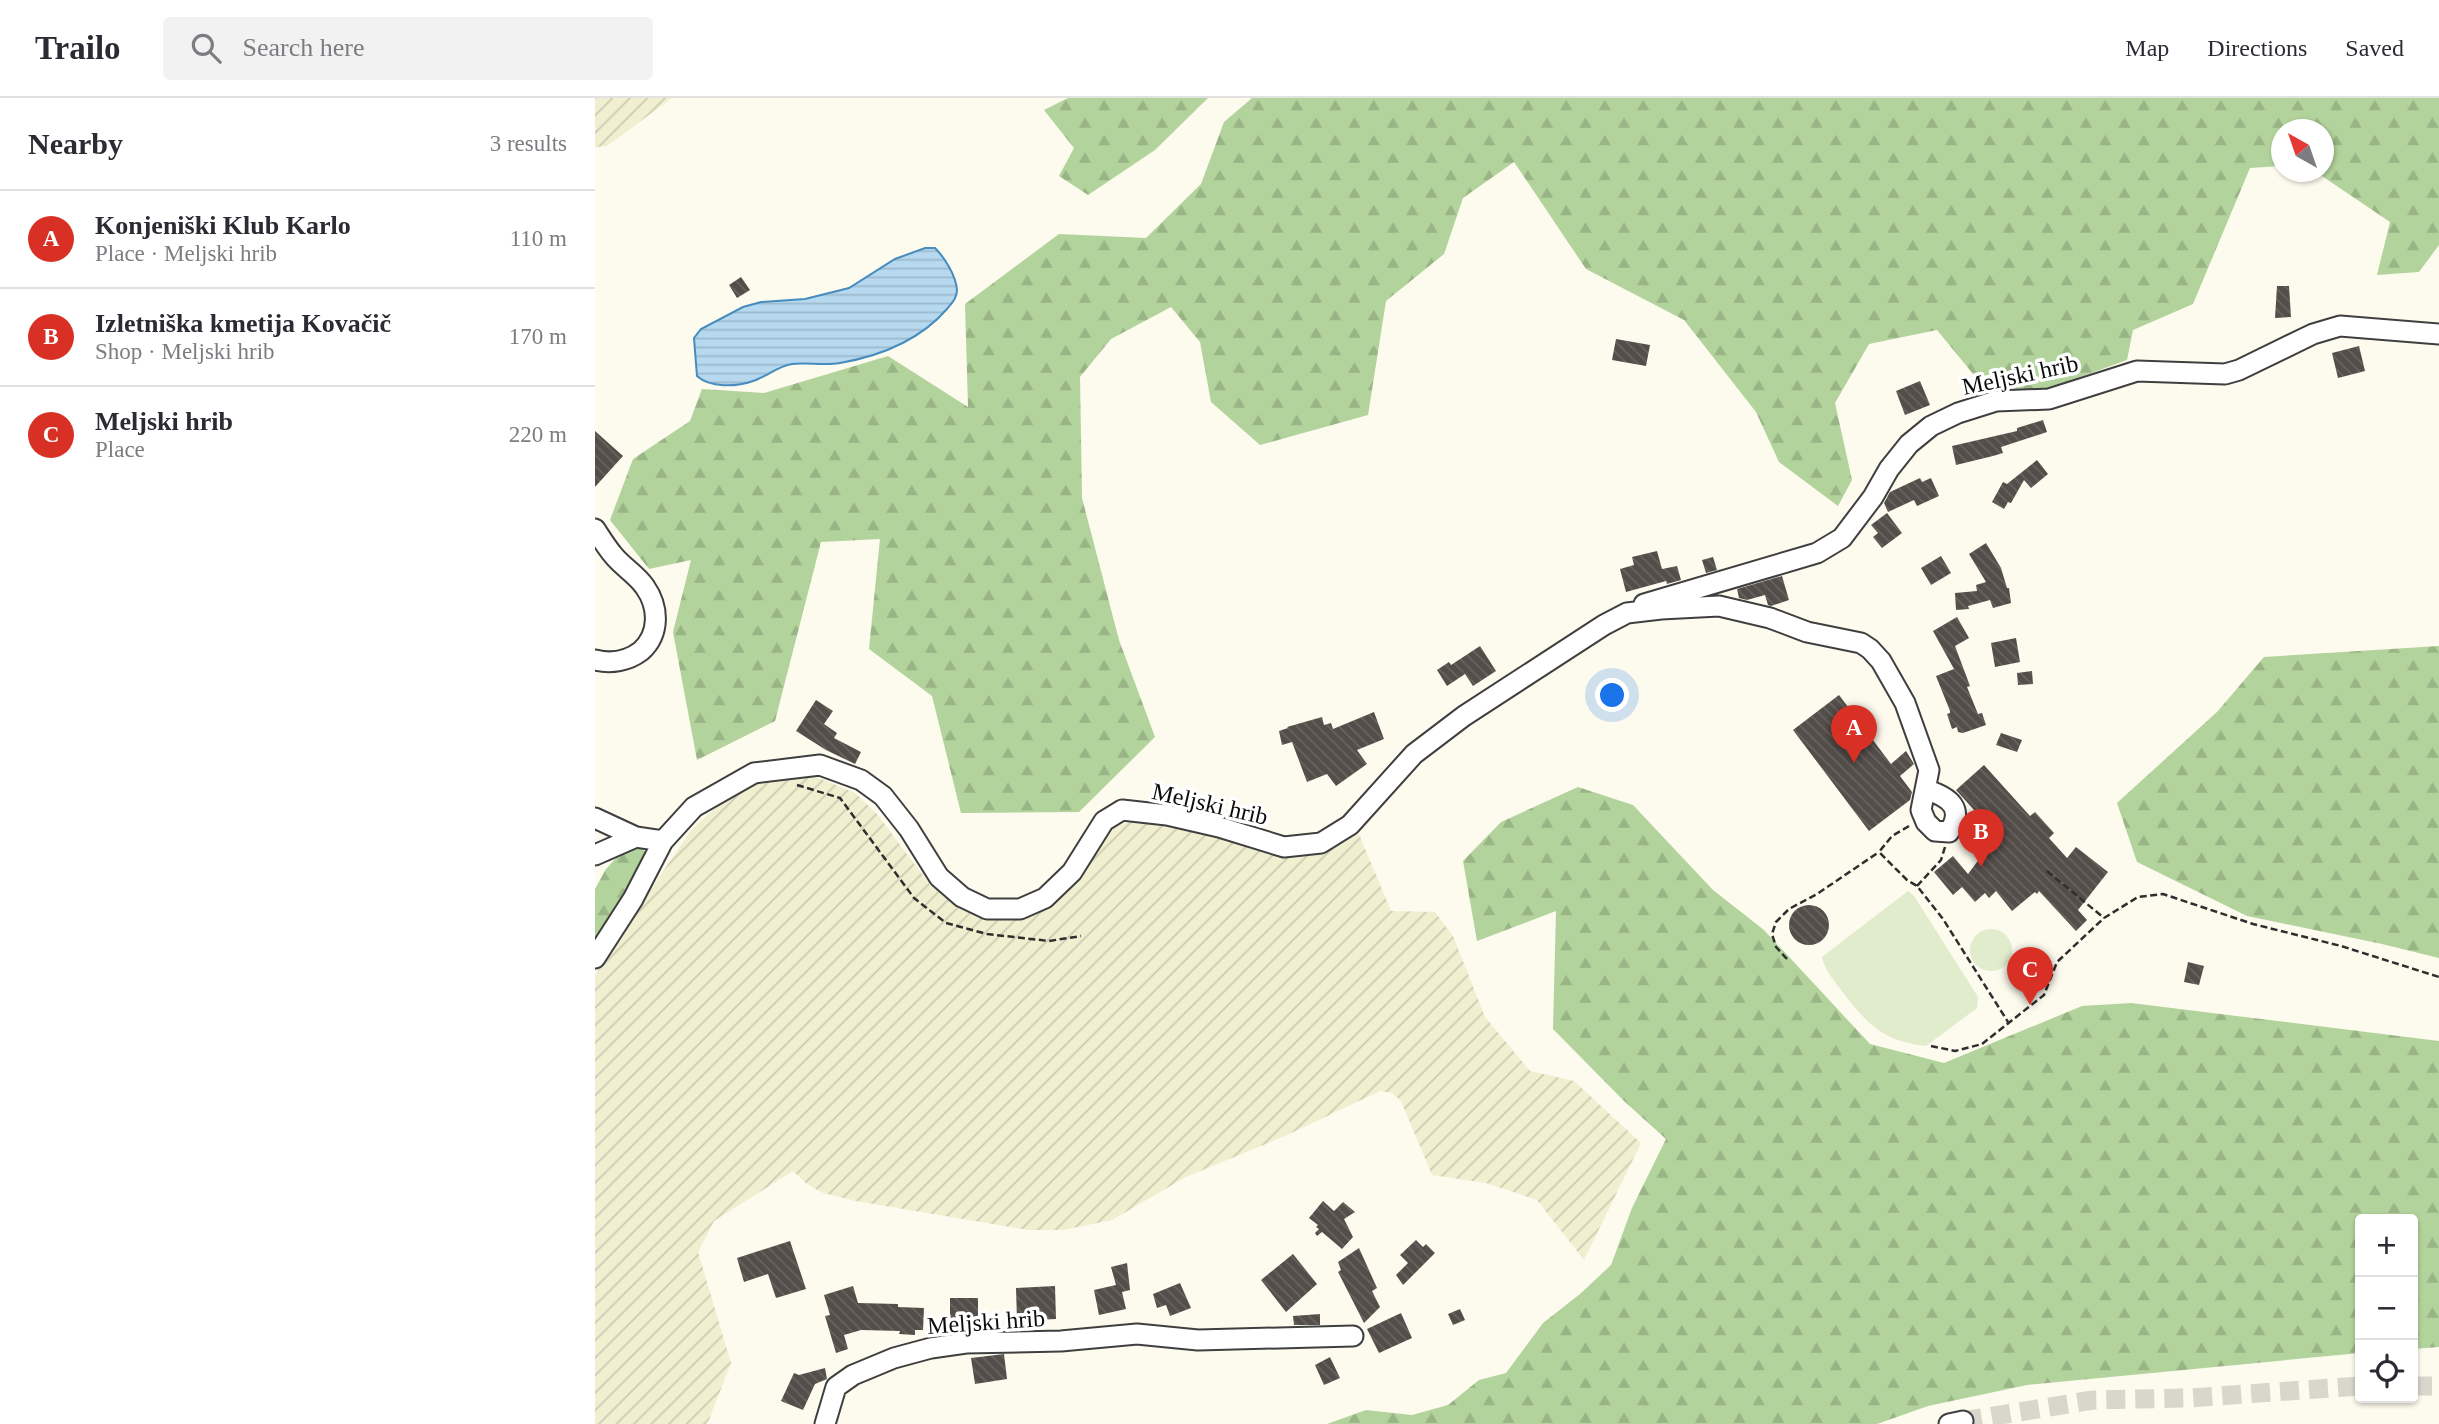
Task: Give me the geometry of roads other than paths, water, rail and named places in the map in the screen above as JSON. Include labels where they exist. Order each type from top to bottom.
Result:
[{"type":"street","name":"Meljski hrib","points":[[595,958],[633,900],[663,841],[694,807],[754,773],[820,765],[862,780],[883,796],[909,829],[939,877],[962,897],[987,909],[1020,909],[1045,898],[1072,872],[1104,821],[1122,810],[1167,815],[1219,827],[1284,847],[1321,843],[1350,825],[1414,754],[1464,716],[1572,643],[1649,601],[1817,553],[1842,538],[1909,444],[1931,426],[1958,413],[1996,401],[2049,399],[2137,371],[2225,374],[2239,370],[2313,334],[2340,326],[2439,334]]},
{"type":"street","points":[[595,529],[614,555],[645,587],[654,606],[656,626],[649,644],[632,658],[607,663],[595,660]]},
{"type":"street","name":"Meljski hrib","points":[[1627,613],[1719,606],[1770,618],[1807,632],[1861,643],[1881,661],[1905,703],[1929,770],[1921,810],[1926,822],[1935,831],[1949,832],[1956,822],[1955,810],[1945,796],[1927,790]]},
{"type":"street","points":[[595,818],[636,836],[663,841]]},
{"type":"street","points":[[595,855],[636,836]]},
{"type":"street","name":"Meljski hrib","points":[[825,1424],[836,1387],[853,1375],[894,1358],[931,1348],[966,1343],[1061,1341],[1137,1334],[1198,1340],[1353,1336]]},
{"type":"water","points":[[925,248],[935,248],[943,257],[955,279],[957,293],[936,320],[912,338],[870,356],[834,364],[792,364],[746,383],[709,383],[697,376],[694,338],[701,329],[743,307],[761,302],[805,299],[849,288],[895,259]]},
{"type":"tunnel","points":[[1963,1421],[2093,1400],[2189,1398],[2355,1386]]},
{"type":"tunnel","points":[[2418,1386],[2439,1386]]},
{"type":"place","name":"Konjeniški Klub Karlo","points":[[1854,763]]},
{"type":"place","name":"Izletniška kmetija Kovačič","points":[[1981,867]]},
{"type":"place","name":"Meljski hrib","points":[[2030,1005]]}]
